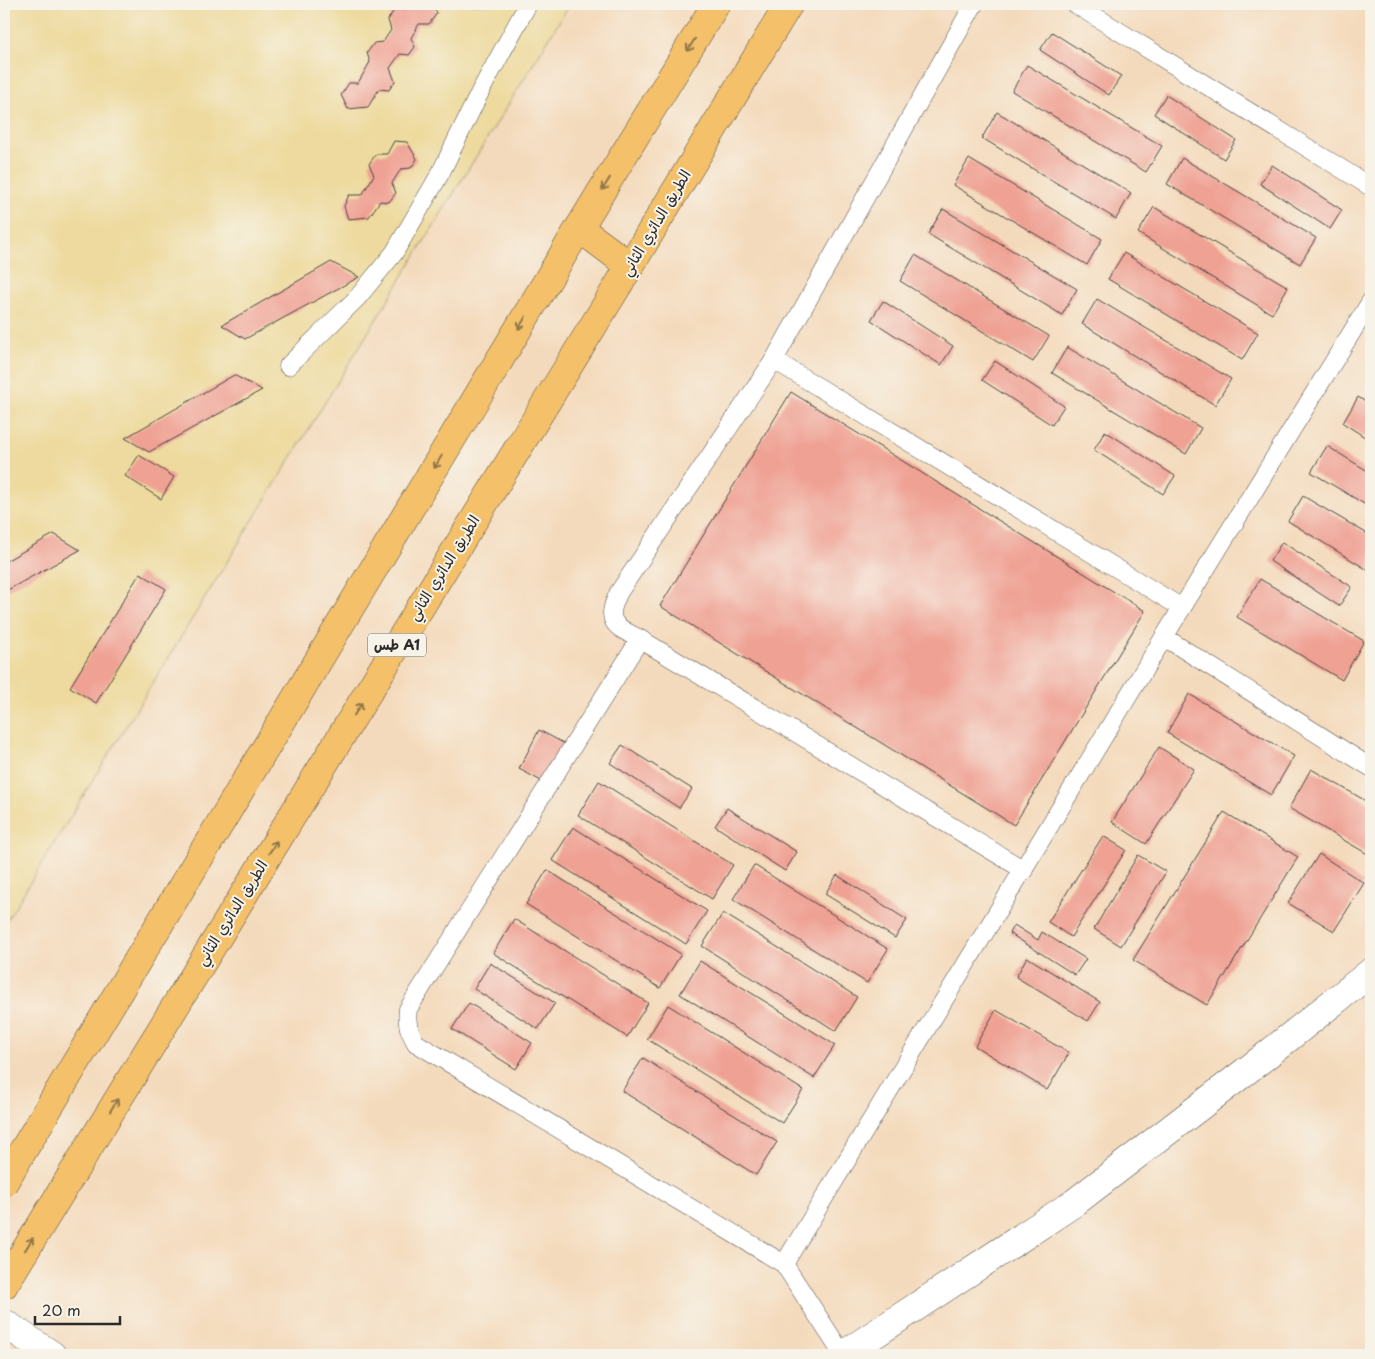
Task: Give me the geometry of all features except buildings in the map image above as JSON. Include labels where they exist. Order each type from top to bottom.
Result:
[{"type":"highway","points":[[4,1182],[716,4]]},
{"type":"highway","name":"الطريق الدائري الثاني","points":[[4,1285],[789,4]]},
{"type":"highway","points":[[579,228],[630,266]]},
{"type":"street","points":[[843,1355],[1074,1202],[1267,1055],[1371,972]]},
{"type":"street","points":[[4,1323],[52,1355]]},
{"type":"lane","points":[[288,366],[358,297],[394,253],[440,174],[481,90],[528,4]]},
{"type":"lane","points":[[974,4],[774,360],[619,592],[612,607],[612,620],[621,629],[1024,870]]},
{"type":"lane","points":[[1075,4],[1371,187]]},
{"type":"lane","points":[[784,1264],[1164,637],[1371,301]]},
{"type":"lane","points":[[774,360],[1182,608]]},
{"type":"lane","points":[[1164,637],[1370,766]]},
{"type":"lane","points":[[640,639],[408,1009],[407,1020],[409,1030],[416,1043],[784,1264],[843,1355]]},
{"type":"sand","points":[[4,4],[570,4],[4,925]]}]
